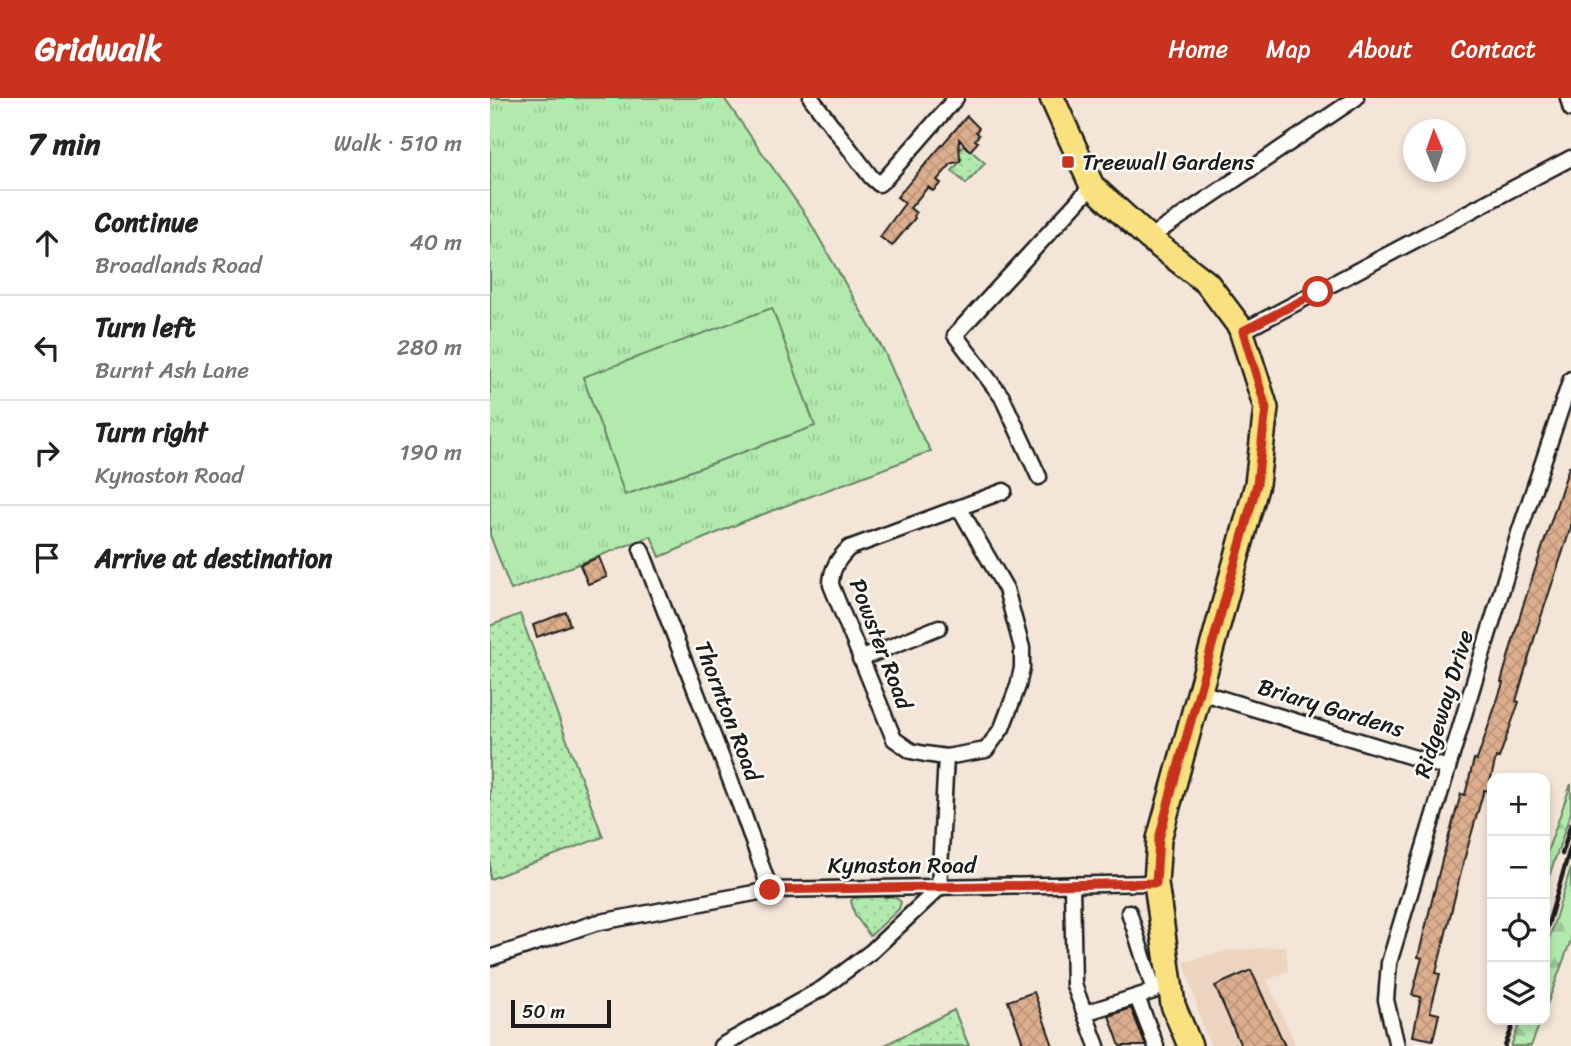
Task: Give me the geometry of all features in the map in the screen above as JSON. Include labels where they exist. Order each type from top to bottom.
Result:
[{"type":"main road","points":[[1054,99],[1092,186],[1149,238],[1207,283],[1243,331],[1266,408],[1257,484],[1159,839],[1156,883],[1173,1006],[1190,1046]]},
{"type":"street","points":[[811,98],[879,184],[956,98]]},
{"type":"street","points":[[1149,238],[1356,98]]},
{"type":"street","points":[[1568,98],[1571,109]]},
{"type":"street","points":[[1243,331],[1571,158]]},
{"type":"street","points":[[1039,477],[1002,397],[955,335],[1092,186]]},
{"type":"street","name":"Ridgeway Drive","points":[[1396,1046],[1386,1000],[1389,963],[1519,533],[1571,379]]},
{"type":"street","name":"Powster Road","points":[[960,509],[1006,589],[1022,648],[1022,668],[1011,707],[994,742],[986,750],[946,757],[911,751],[894,739],[831,585],[831,575],[838,559],[849,548],[1004,491]]},
{"type":"street","name":"Thornton Road","points":[[641,549],[770,890]]},
{"type":"street","points":[[860,659],[939,627]]},
{"type":"street","name":"Briary Gardens","points":[[1200,692],[1448,768]]},
{"type":"street","points":[[721,1046],[822,988],[872,951],[939,888],[946,757]]},
{"type":"street","name":"Kynaston Road","points":[[490,958],[595,923],[770,890],[1156,883]]},
{"type":"street","points":[[1072,884],[1074,985],[1097,1046]]},
{"type":"street","points":[[1085,1013],[1154,991],[1129,912]]},
{"type":"street","points":[[1137,996],[1156,1046]]},
{"type":"shaded area","points":[[1286,946],[1288,971],[1267,980],[1296,1046],[1211,1046],[1184,962],[1225,951]]},
{"type":"green space","points":[[490,98],[724,98],[807,217],[885,353],[918,429],[931,451],[745,521],[660,557],[651,536],[511,590],[490,535]]},
{"type":"green space","points":[[964,145],[985,163],[966,184],[952,171],[962,159],[957,154]]},
{"type":"green space","points":[[772,308],[815,426],[625,495],[583,377]]},
{"type":"green space","points":[[520,614],[603,837],[490,879],[490,626]]},
{"type":"green space","points":[[1571,784],[1571,812],[1550,873],[1550,844]]},
{"type":"green space","points":[[1571,867],[1571,940],[1550,997],[1550,936]]},
{"type":"green space","points":[[894,896],[901,902],[899,909],[870,936],[855,915],[851,901],[853,898]]},
{"type":"green space","points":[[954,1010],[969,1046],[883,1046],[885,1045]]},
{"type":"green space","points":[[1519,1025],[1539,1025],[1531,1046],[1511,1046]]},
{"type":"building","points":[[967,116],[979,128],[976,132],[979,135],[975,140],[978,142],[970,151],[959,139],[960,162],[952,163],[937,180],[941,183],[933,191],[928,187],[910,208],[916,213],[915,218],[892,246],[880,237],[905,203],[897,197]]},
{"type":"building","points":[[1571,467],[1571,527],[1538,626],[1516,701],[1519,702],[1499,758],[1496,757],[1492,773],[1487,773],[1487,791],[1484,790],[1464,860],[1436,973],[1440,974],[1430,1012],[1439,1014],[1433,1040],[1413,1036],[1421,997],[1412,995],[1422,958],[1418,957],[1442,860],[1461,794],[1465,795],[1474,759],[1477,760],[1503,683],[1501,682],[1522,609]]},
{"type":"building","points":[[599,557],[607,577],[588,584],[580,565]]},
{"type":"building","points":[[566,612],[570,625],[537,637],[533,625]]},
{"type":"building","points":[[1251,970],[1285,1046],[1241,1046],[1215,986]]},
{"type":"building","points":[[1034,992],[1053,1046],[1024,1046],[1008,1001]]},
{"type":"building","points":[[1131,1008],[1146,1046],[1120,1046],[1109,1016]]},
{"type":"railway","points":[[1562,854],[1571,824]]},
{"type":"railway","points":[[1550,918],[1571,845]]},
{"type":"railway","points":[[1505,1046],[1513,1025]]},
{"type":"place","name":"Treewall Gardens","points":[[1068,162]]},
{"type":"route","points":[[770,890],[1156,883],[1159,839],[1257,484],[1266,408],[1243,331],[1318,292]]}]
